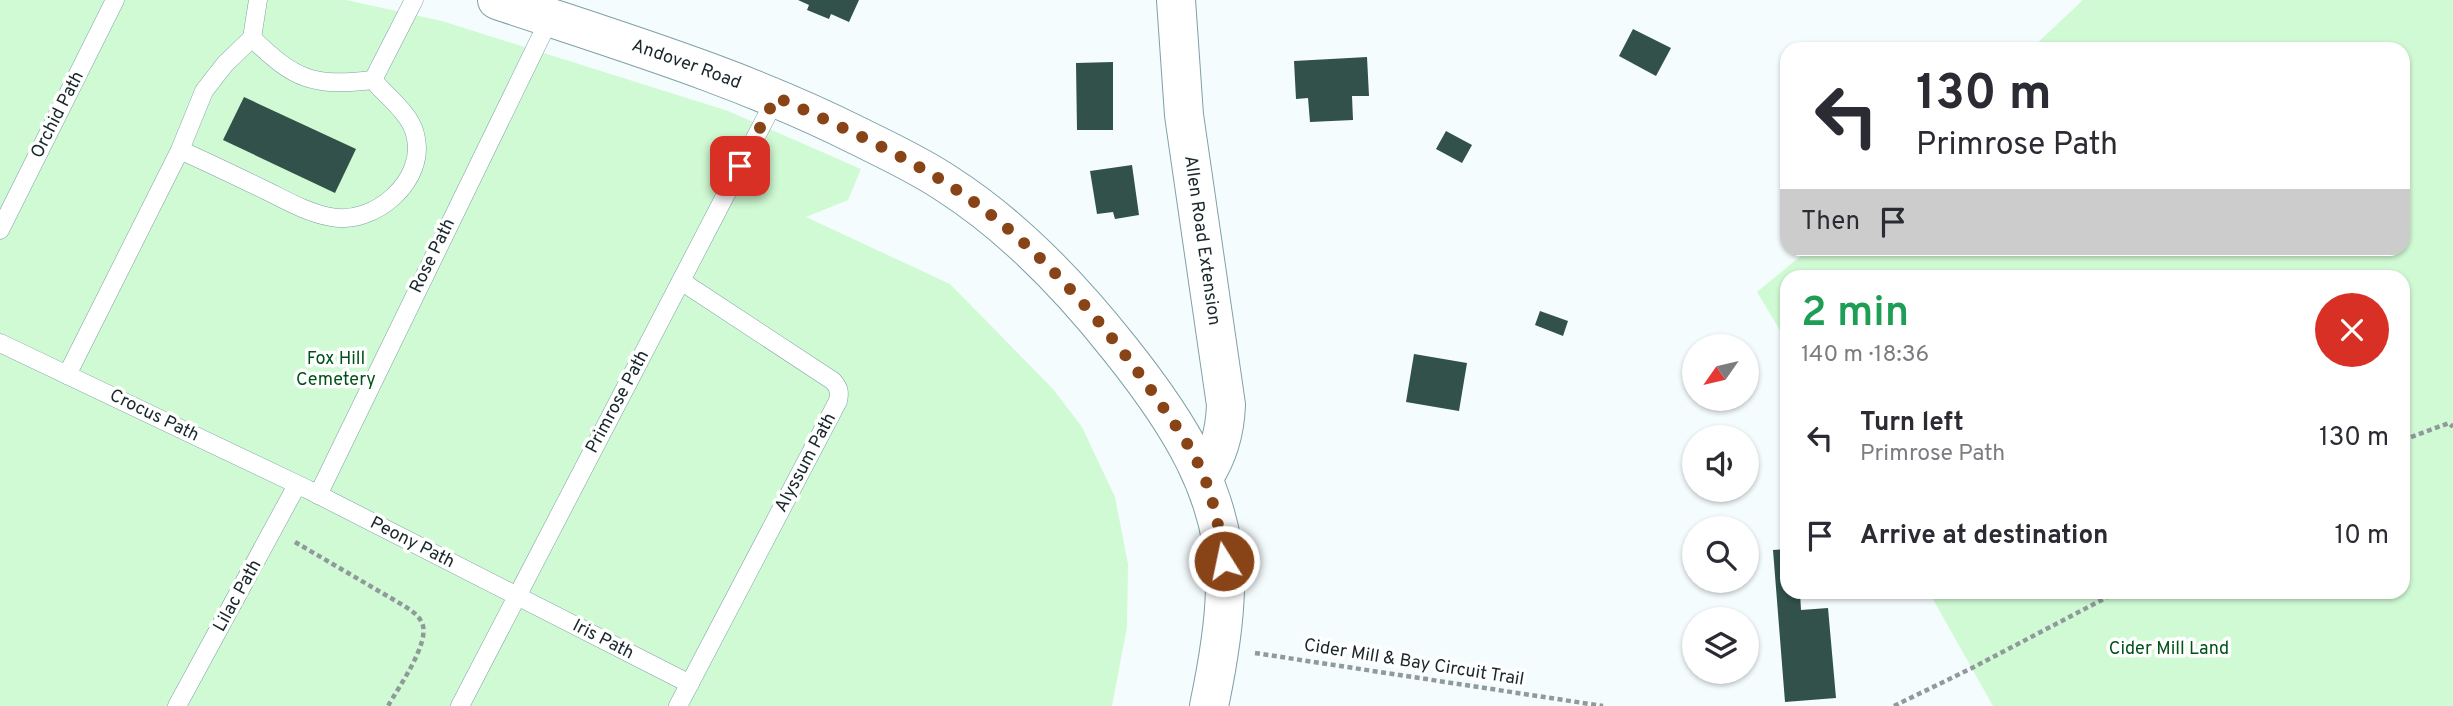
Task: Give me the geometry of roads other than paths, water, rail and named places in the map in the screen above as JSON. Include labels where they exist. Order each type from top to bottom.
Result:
[{"type":"main road","name":"Andover Road","points":[[497,0],[719,75],[776,97],[867,140],[947,184],[1004,226],[1056,275],[1136,369],[1177,427],[1204,477],[1213,504],[1224,561],[1226,589],[1221,647],[1209,706]]},
{"type":"main road","name":"Allen Road Extension","points":[[1176,0],[1184,115],[1226,405],[1222,438],[1204,477]]},
{"type":"lane","name":"Orchid Path","points":[[0,230],[115,0]]},
{"type":"lane","points":[[66,375],[180,150],[204,91],[225,64],[252,38],[258,0]]},
{"type":"lane","points":[[373,80],[414,0]]},
{"type":"lane","name":"Rose Path","points":[[307,490],[550,18]]},
{"type":"lane","points":[[252,38],[277,63],[299,77],[342,84],[373,80]]},
{"type":"lane","points":[[180,150],[299,207],[332,217],[359,218],[386,202],[410,178],[416,158],[415,134],[407,118],[373,80]]},
{"type":"lane","name":"Primrose Path","points":[[460,706],[776,97]]},
{"type":"lane","name":"Alyssum Path","points":[[678,706],[840,394],[833,381],[681,281]]},
{"type":"lane","name":"Crocus Path","points":[[0,343],[307,490]]},
{"type":"lane","name":"Lilac Path","points":[[177,706],[274,530],[307,490]]},
{"type":"lane","name":"Peony Path","points":[[307,490],[517,596]]},
{"type":"lane","name":"Iris Path","points":[[517,596],[690,684]]},
{"type":"park label","name":"Fox Hill Cemetery","points":[[336,369]]},
{"type":"park label","name":"Cider Mill Land","points":[[2169,649]]}]
